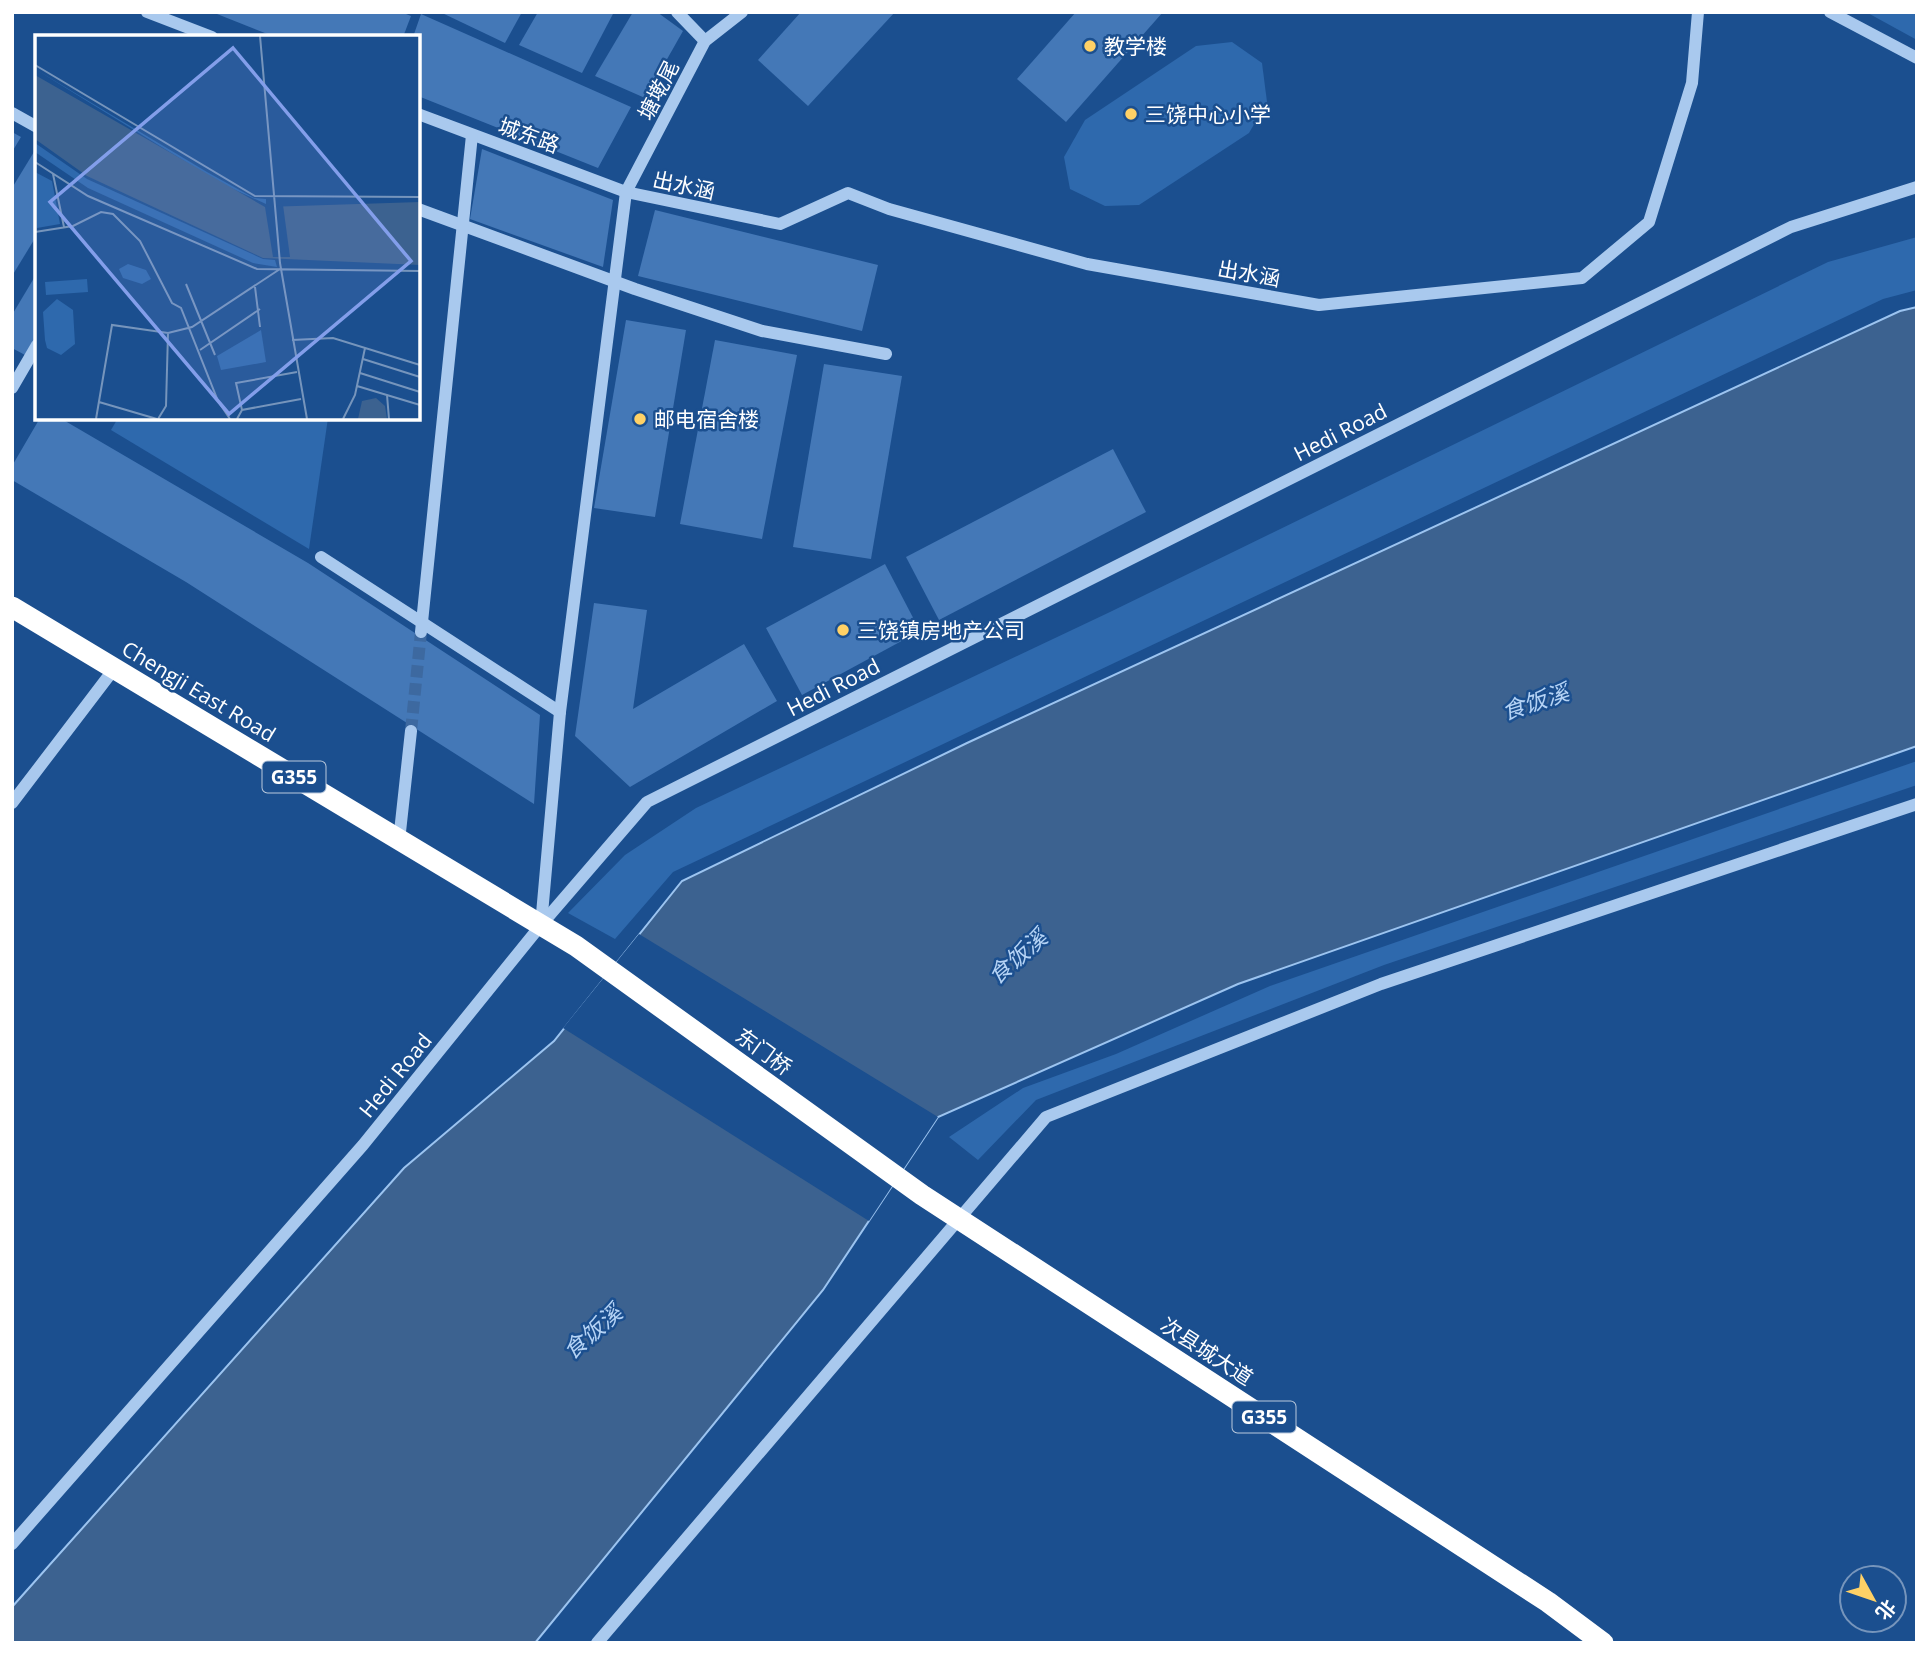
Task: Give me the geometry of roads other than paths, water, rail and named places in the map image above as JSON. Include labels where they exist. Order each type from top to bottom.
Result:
[{"type":"highway","name":"Chengji East Road","points":[[12,607],[576,946]]},
{"type":"highway","name":"东门桥","points":[[576,946],[922,1195]]},
{"type":"highway","name":"次县城大道","points":[[922,1195],[1548,1602],[1602,1643]]},
{"type":"street","points":[[147,12],[207,35]]},
{"type":"street","points":[[677,12],[705,41],[742,12]]},
{"type":"street","name":"出水涵","points":[[626,192],[780,224],[848,193],[889,209],[1087,264],[1319,305],[1582,278],[1649,222],[1692,83],[1698,12]]},
{"type":"street","points":[[1830,12],[1917,58]]},
{"type":"street","name":"塘墘尾","points":[[626,192],[705,41]]},
{"type":"street","points":[[12,113],[35,126]]},
{"type":"street","name":"城东路","points":[[420,115],[626,192]]},
{"type":"street","points":[[421,627],[472,135]]},
{"type":"street","name":"Hedi Road","points":[[12,1544],[363,1145],[541,925],[647,802],[1791,227],[1917,187]]},
{"type":"street","points":[[541,925],[560,712],[626,192]]},
{"type":"street","points":[[420,210],[615,282],[762,331],[886,354]]},
{"type":"street","points":[[12,388],[35,348]]},
{"type":"street","points":[[321,556],[421,627],[560,712]]},
{"type":"street","points":[[12,803],[114,669]]},
{"type":"street","points":[[399,841],[411,731]]},
{"type":"street","points":[[597,1643],[1046,1116],[1381,984],[1917,804]]},
{"type":"water","name":"食饭溪","points":[[1917,307],[1917,746],[1238,984],[938,1117],[823,1290],[535,1643],[12,1643],[12,1607],[404,1168],[554,1041],[682,881],[967,743],[1900,311]]},
{"type":"tunnel","points":[[411,731],[421,632]]},
{"type":"place","name":"教学楼","points":[[1090,46]]},
{"type":"place","name":"三饶中心小学","points":[[1131,114]]},
{"type":"place","name":"邮电宿舍楼","points":[[640,419]]},
{"type":"place","name":"三饶镇房地产公司","points":[[843,630]]}]
